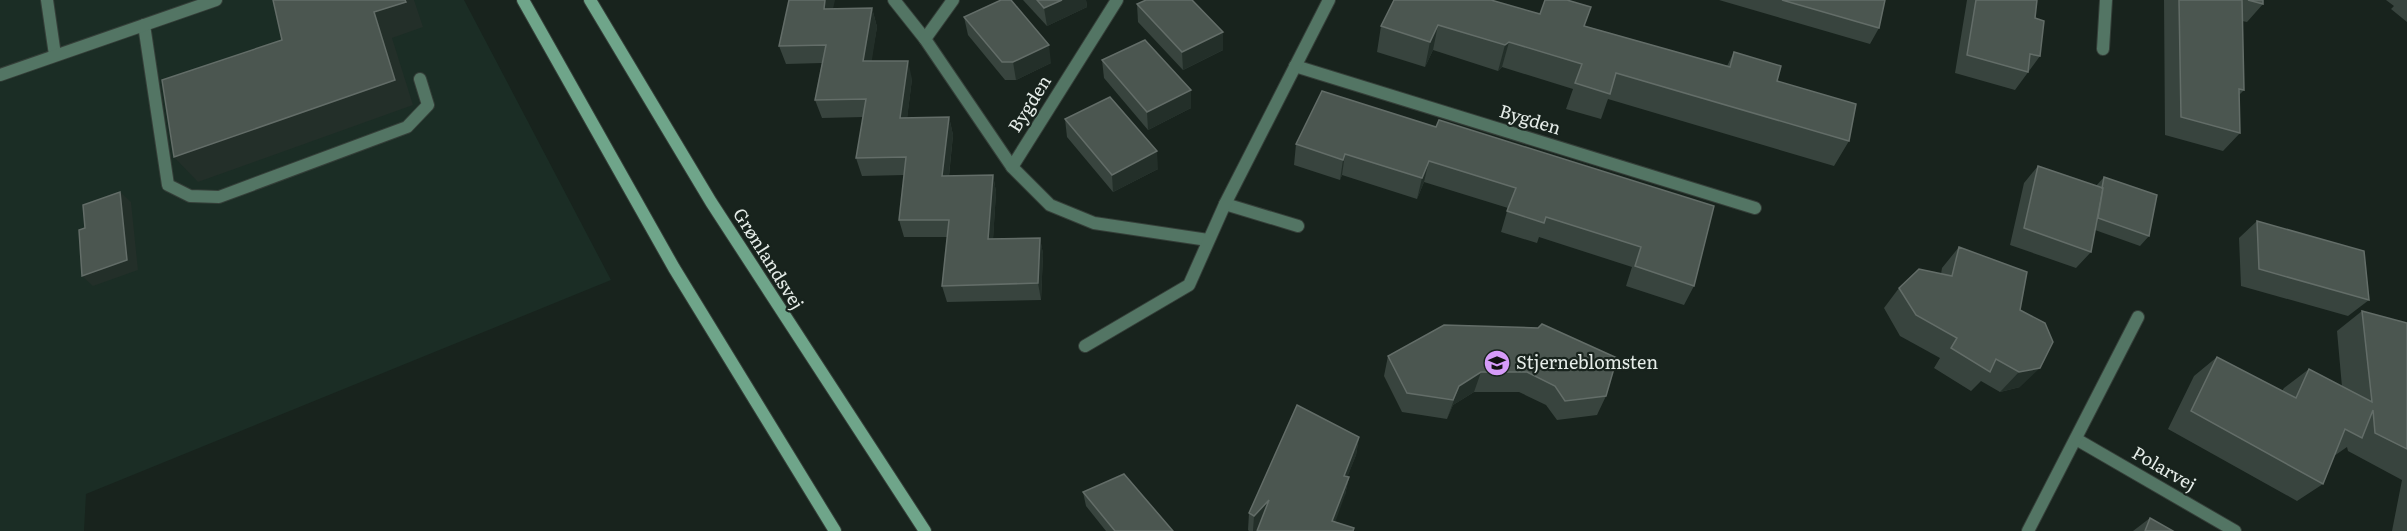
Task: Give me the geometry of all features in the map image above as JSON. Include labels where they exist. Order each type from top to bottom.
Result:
[{"type":"street","points":[[48,0],[55,55]]},
{"type":"street","points":[[0,75],[216,0]]},
{"type":"street","points":[[523,0],[607,155],[716,341],[835,531]]},
{"type":"street","name":"Grønlandsvej","points":[[590,0],[664,129],[777,308],[925,531]]},
{"type":"street","name":"Bygden","points":[[894,0],[925,39],[1012,166],[1050,205],[1094,223],[1208,240]]},
{"type":"street","points":[[925,39],[953,0]]},
{"type":"street","name":"Bygden","points":[[1012,166],[1117,0]]},
{"type":"street","points":[[1085,346],[1189,285],[1225,204],[1329,0]]},
{"type":"street","points":[[2103,49],[2106,0]]},
{"type":"street","points":[[144,25],[168,185],[190,196],[219,197],[407,127],[428,105],[420,79]]},
{"type":"street","name":"Bygden","points":[[1295,66],[1755,208]]},
{"type":"street","points":[[1225,204],[1298,226]]},
{"type":"street","points":[[2028,531],[2138,317]]},
{"type":"street","name":"Polarvej","points":[[2076,439],[2235,531]]},
{"type":"shaded area","points":[[0,0],[464,0],[611,280],[86,494],[84,531],[0,531]]},
{"type":"building","points":[[273,0],[405,0],[406,2],[374,12],[395,80],[174,157],[162,80],[282,40]]},
{"type":"building","points":[[789,0],[825,0],[824,9],[872,8],[863,61],[908,61],[900,118],[949,117],[942,176],[993,175],[988,239],[1040,238],[1038,283],[942,286],[949,220],[899,220],[906,157],[856,158],[866,99],[815,100],[826,45],[779,46]]},
{"type":"building","points":[[1001,0],[1011,0],[1049,45],[1013,62],[1002,62],[964,17]]},
{"type":"building","points":[[1037,0],[1062,0],[1044,8]]},
{"type":"building","points":[[1146,0],[1192,0],[1223,32],[1182,52],[1137,4]]},
{"type":"building","points":[[1394,0],[1491,0],[1540,14],[1545,0],[1567,0],[1591,7],[1584,26],[1730,67],[1734,52],[1781,66],[1777,81],[1856,104],[1849,141],[1616,73],[1610,94],[1575,83],[1582,64],[1509,42],[1505,45],[1438,25],[1430,42],[1381,26]]},
{"type":"building","points":[[1782,0],[1885,0],[1879,28]]},
{"type":"building","points":[[1976,0],[2037,0],[2035,18],[2044,21],[2040,56],[2030,54],[2028,72],[1967,55]]},
{"type":"building","points":[[2179,0],[2242,0],[2244,90],[2239,89],[2240,133],[2181,117]]},
{"type":"building","points":[[2248,0],[2263,0],[2263,4]]},
{"type":"building","points":[[1145,40],[1191,90],[1147,112],[1102,60]]},
{"type":"building","points":[[1322,91],[1436,127],[1439,120],[1714,206],[1694,286],[1635,266],[1641,247],[1546,217],[1544,223],[1507,211],[1516,188],[1429,161],[1422,178],[1345,154],[1343,160],[1296,144]]},
{"type":"building","points":[[1110,97],[1157,151],[1112,175],[1065,119]]},
{"type":"building","points":[[2038,166],[2103,188],[2091,252],[2024,228]]},
{"type":"building","points":[[2104,177],[2157,195],[2149,236],[2098,218]]},
{"type":"building","points":[[120,192],[127,260],[82,276],[79,230],[85,228],[83,205]]},
{"type":"building","points":[[2257,221],[2364,251],[2369,300],[2259,269]]},
{"type":"building","points":[[1959,247],[2027,272],[2020,310],[2045,323],[2053,342],[2040,368],[2019,372],[1996,359],[1990,372],[1951,348],[1957,338],[1916,315],[1899,288],[1919,269],[1952,276]]},
{"type":"building","points":[[2362,311],[2407,323],[2407,449],[2375,433],[2373,410],[2362,438],[2345,429],[2323,484],[2191,411],[2217,357],[2296,398],[2309,369],[2372,402]]},
{"type":"building","points":[[1542,324],[1617,358],[1606,396],[1565,401],[1555,386],[1527,372],[1481,372],[1459,386],[1453,400],[1407,393],[1388,356],[1444,325],[1538,328]]},
{"type":"building","points":[[1297,405],[1359,437],[1344,476],[1349,477],[1332,521],[1354,528],[1353,531],[1257,531],[1269,500],[1254,516],[1249,513]]},
{"type":"building","points":[[1124,474],[1173,531],[1115,531],[1083,492]]},
{"type":"building","points":[[2150,518],[2173,531],[2145,531]]},
{"type":"place","name":"Stjerneblomsten","points":[[1497,363]]}]
